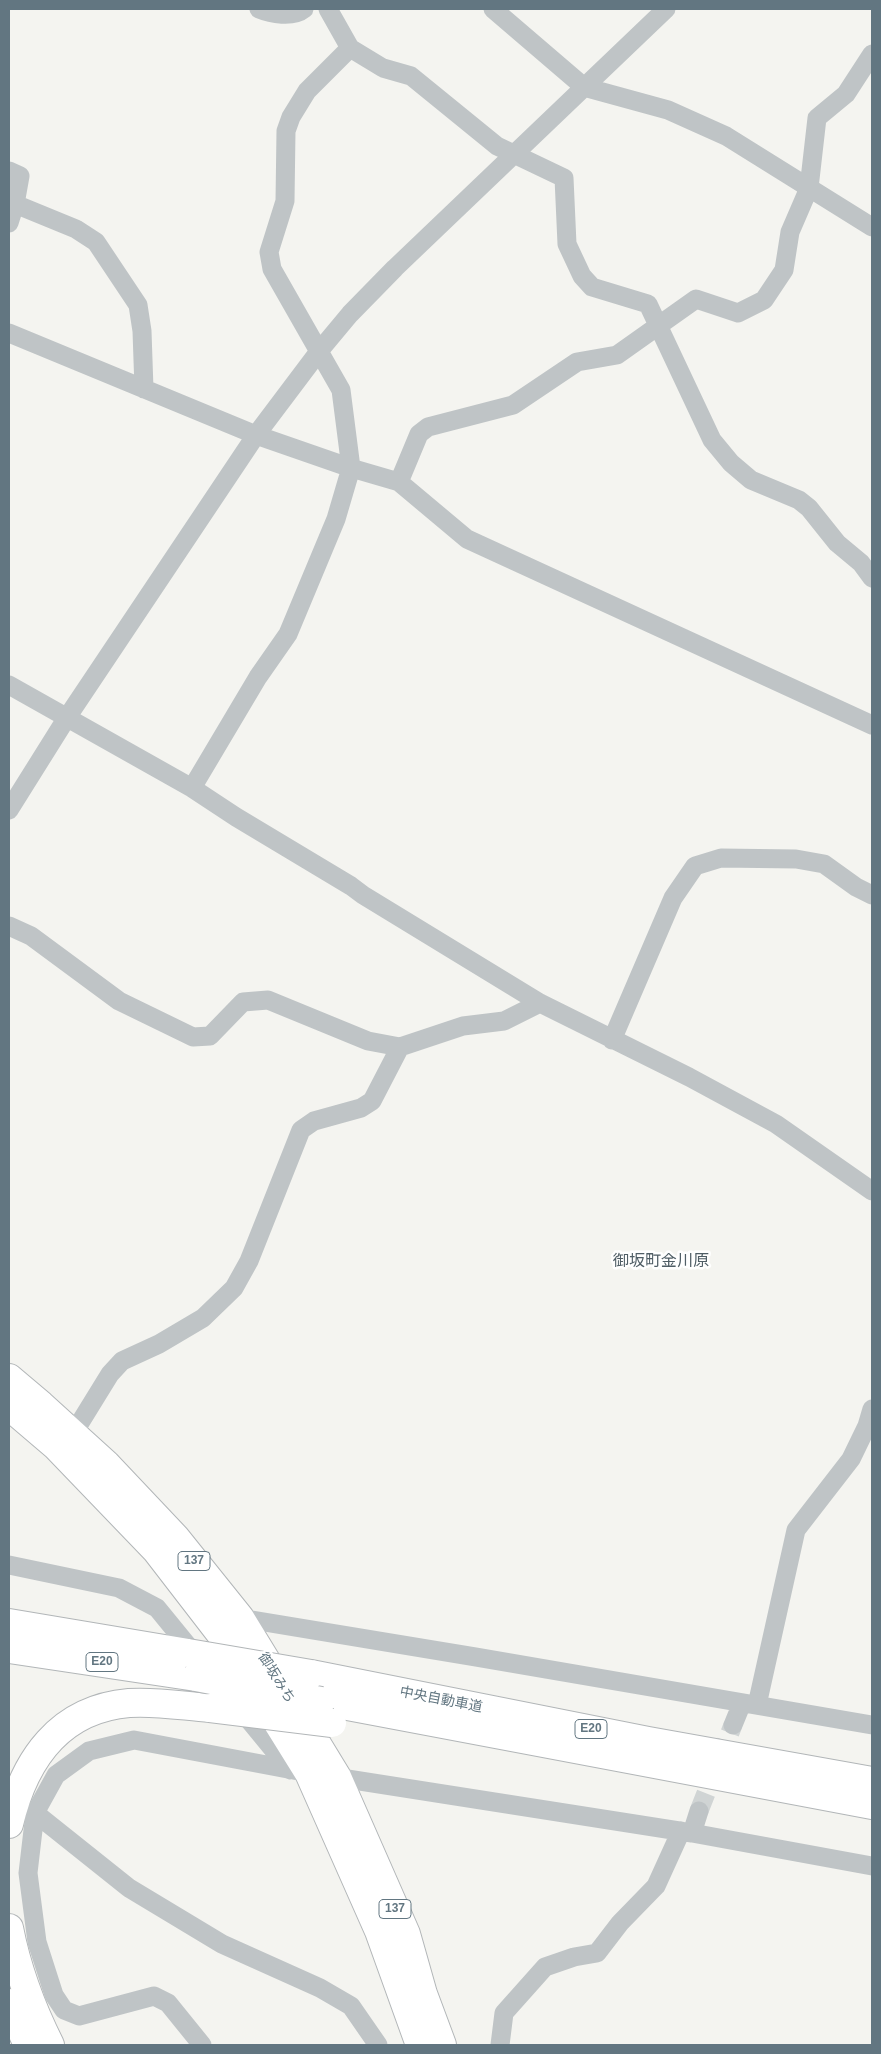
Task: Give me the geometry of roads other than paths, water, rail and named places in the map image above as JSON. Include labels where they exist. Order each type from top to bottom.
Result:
[{"type":"highway","name":"御坂みち","points":[[9,1378],[106,1464],[175,1537],[240,1618],[337,1777],[406,1934],[423,1994],[442,2045]]},
{"type":"highway","name":"御坂みち","points":[[9,1406],[56,1446],[156,1550],[230,1646],[299,1772],[379,1931],[420,2045]]},
{"type":"highway","points":[[9,1608],[51,1615],[68,1632]]},
{"type":"highway","name":"中央自動車道","points":[[9,1623],[68,1632],[192,1665],[327,1712],[516,1737],[872,1805]]},
{"type":"highway","name":"中央自動車道","points":[[9,1648],[311,1674],[648,1741],[872,1781]]},
{"type":"highway","points":[[9,1824],[14,1801],[37,1753],[53,1736],[78,1718],[101,1708],[129,1703],[327,1712]]},
{"type":"highway","points":[[9,1928],[16,1961],[27,1995],[50,2045]]},
{"type":"highway","points":[[379,1931],[410,2045]]},
{"type":"highway","points":[[406,1934],[433,1984],[462,2045]]},
{"type":"highway","points":[[9,2003],[28,2045]]},
{"type":"street","points":[[259,9],[271,14],[300,12],[304,9]]},
{"type":"street","points":[[328,9],[350,48],[383,68],[411,76],[497,146],[564,178],[566,244],[582,276],[592,287],[648,304],[712,440],[726,458],[751,480],[799,500],[837,543],[861,563],[872,578]]},
{"type":"street","points":[[493,9],[584,87],[668,110],[717,132],[872,227]]},
{"type":"street","points":[[9,810],[66,718],[256,434],[320,350],[350,314],[389,275],[666,9]]},
{"type":"street","points":[[192,788],[258,677],[288,634],[336,519],[351,468],[341,390],[320,350],[272,270],[269,252],[285,201],[286,131],[291,117],[307,91],[350,48]]},
{"type":"street","points":[[399,482],[419,434],[428,426],[513,405],[577,362],[617,356],[696,299],[738,313],[764,300],[784,270],[790,232],[809,188],[817,118],[846,94],[872,54]]},
{"type":"street","points":[[9,171],[20,176],[15,204],[9,223]]},
{"type":"street","points":[[15,204],[76,229],[96,242],[138,305],[142,330],[144,389]]},
{"type":"street","points":[[9,333],[256,434],[351,468],[399,482],[467,539],[872,725]]},
{"type":"street","points":[[9,685],[192,788],[236,817],[352,886],[540,1003],[689,1077],[776,1124],[872,1192]]},
{"type":"street","points":[[612,1040],[673,898],[695,866],[721,858],[796,859],[824,864],[856,887],[872,895]]},
{"type":"street","points":[[9,926],[31,936],[119,1001],[192,1037],[210,1036],[243,1002],[268,1000],[368,1042],[400,1047],[462,1026],[504,1021],[540,1003]]},
{"type":"street","points":[[73,1434],[110,1374],[122,1362],[159,1344],[203,1318],[234,1288],[249,1261],[301,1130],[314,1121],[361,1108],[372,1101],[400,1047]]},
{"type":"street","points":[[733,1725],[749,1704],[796,1530],[851,1458],[867,1426],[872,1409]]},
{"type":"street","points":[[9,1565],[119,1588],[157,1608],[299,1772]]},
{"type":"street","points":[[240,1618],[544,1667],[872,1725]]},
{"type":"street","points":[[202,2045],[168,2003],[154,1996],[79,2016],[64,2010],[54,1995],[37,1942],[28,1873],[35,1813],[56,1775],[89,1751],[134,1740],[299,1772],[687,1832],[872,1866]]},
{"type":"street","points":[[500,2045],[504,2013],[546,1966],[574,1957],[597,1953],[620,1923],[656,1886],[699,1811]]},
{"type":"street","points":[[35,1813],[130,1888],[155,1904],[222,1944],[320,1988],[351,2006],[378,2045]]},
{"type":"tunnel","points":[[699,1811],[733,1725]]},
{"type":"district","name":"御坂町金川原","points":[[661,1262]]}]
